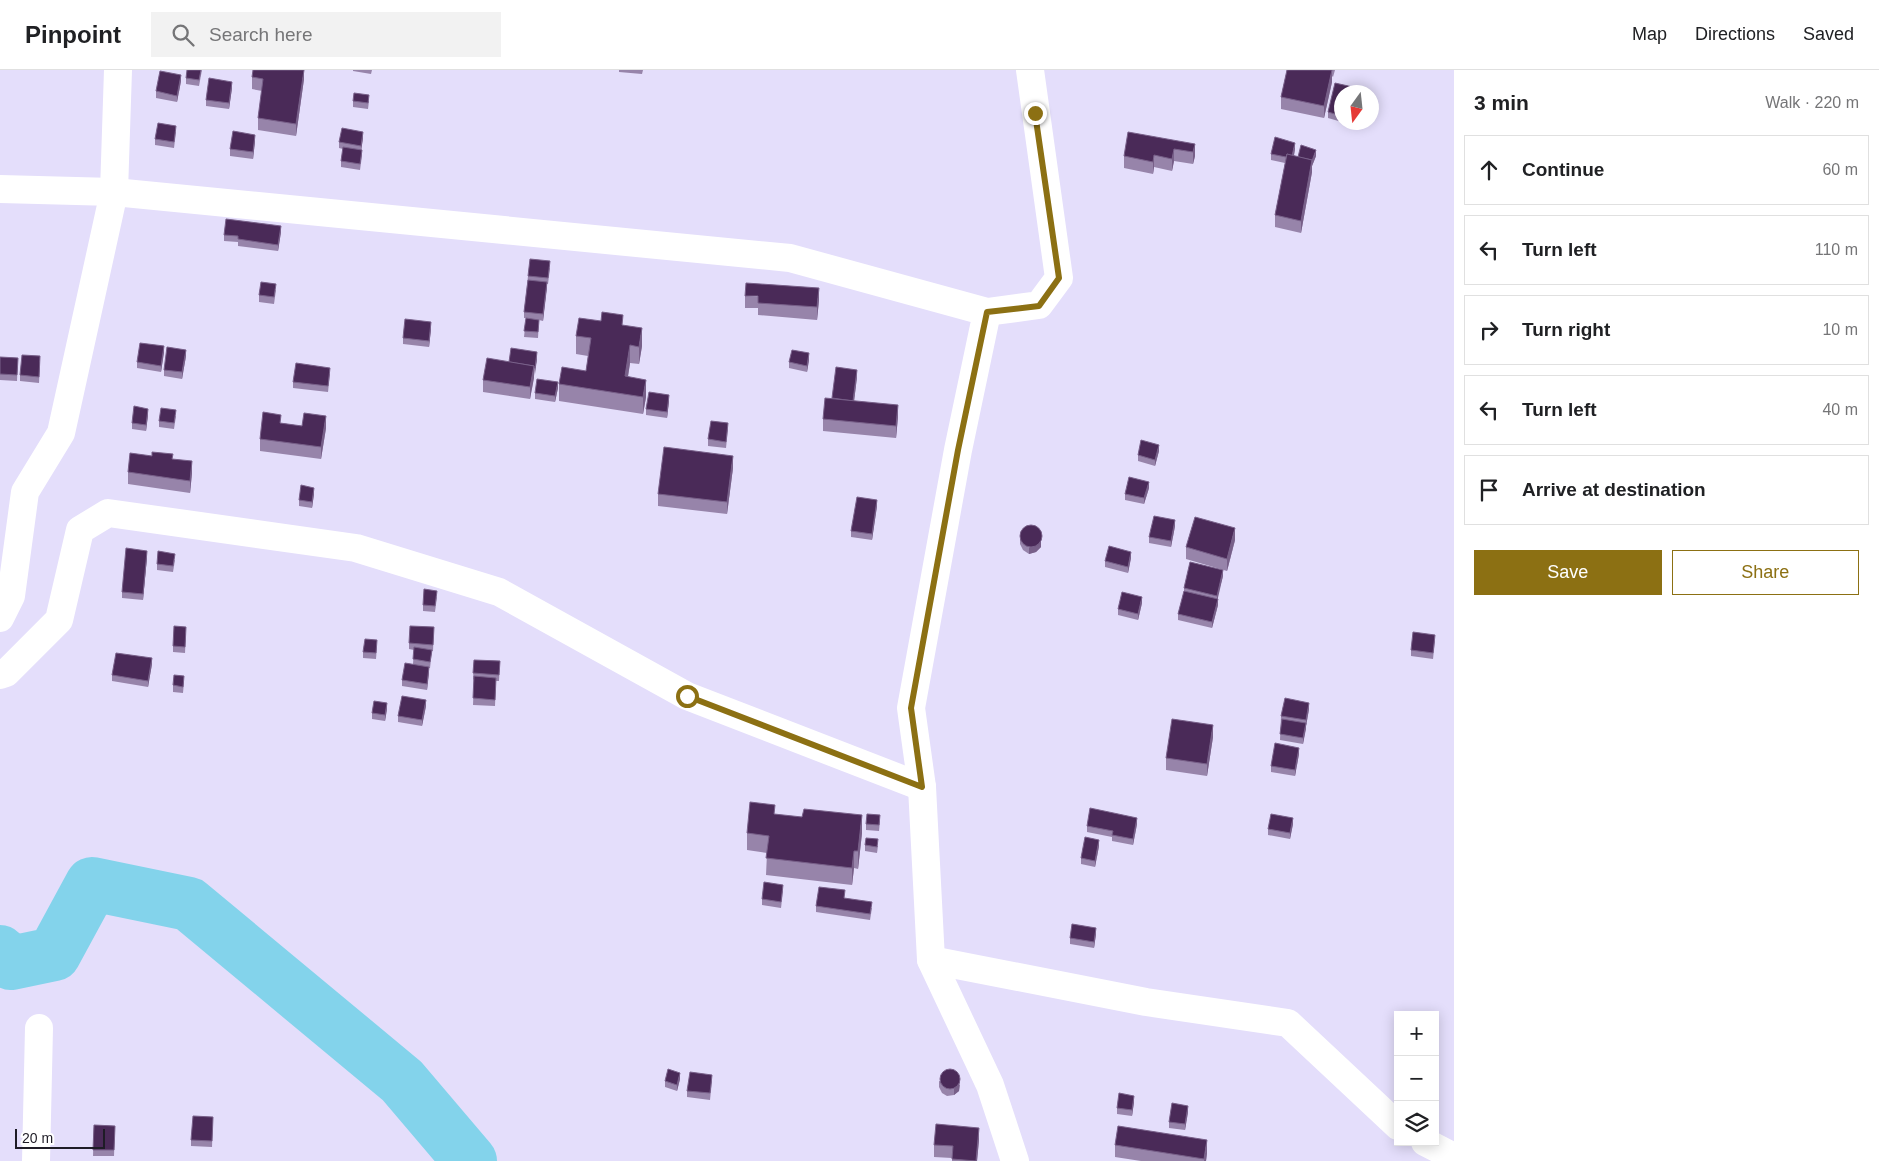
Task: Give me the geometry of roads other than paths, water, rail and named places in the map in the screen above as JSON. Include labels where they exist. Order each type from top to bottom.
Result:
[{"type":"street","points":[[0,618],[11,596],[25,492],[61,433],[114,192],[118,70]]},
{"type":"street","points":[[0,189],[114,192],[790,258],[987,312],[1039,306],[1059,278],[1030,70]]},
{"type":"street","points":[[987,312],[958,450],[911,708],[922,787],[931,960],[990,1085],[1015,1161]]},
{"type":"street","points":[[0,675],[6,673],[59,620],[80,530],[108,513],[356,548],[499,592],[687,696],[922,787]]},
{"type":"street","points":[[931,960],[1146,1002],[1288,1023],[1394,1122]]},
{"type":"street","points":[[36,1161],[39,1028]]},
{"type":"street","points":[[1432,1146],[1454,1158]]},
{"type":"waterway","points":[[0,952],[11,963],[54,954],[92,884],[189,904],[402,1081],[470,1161]]}]
